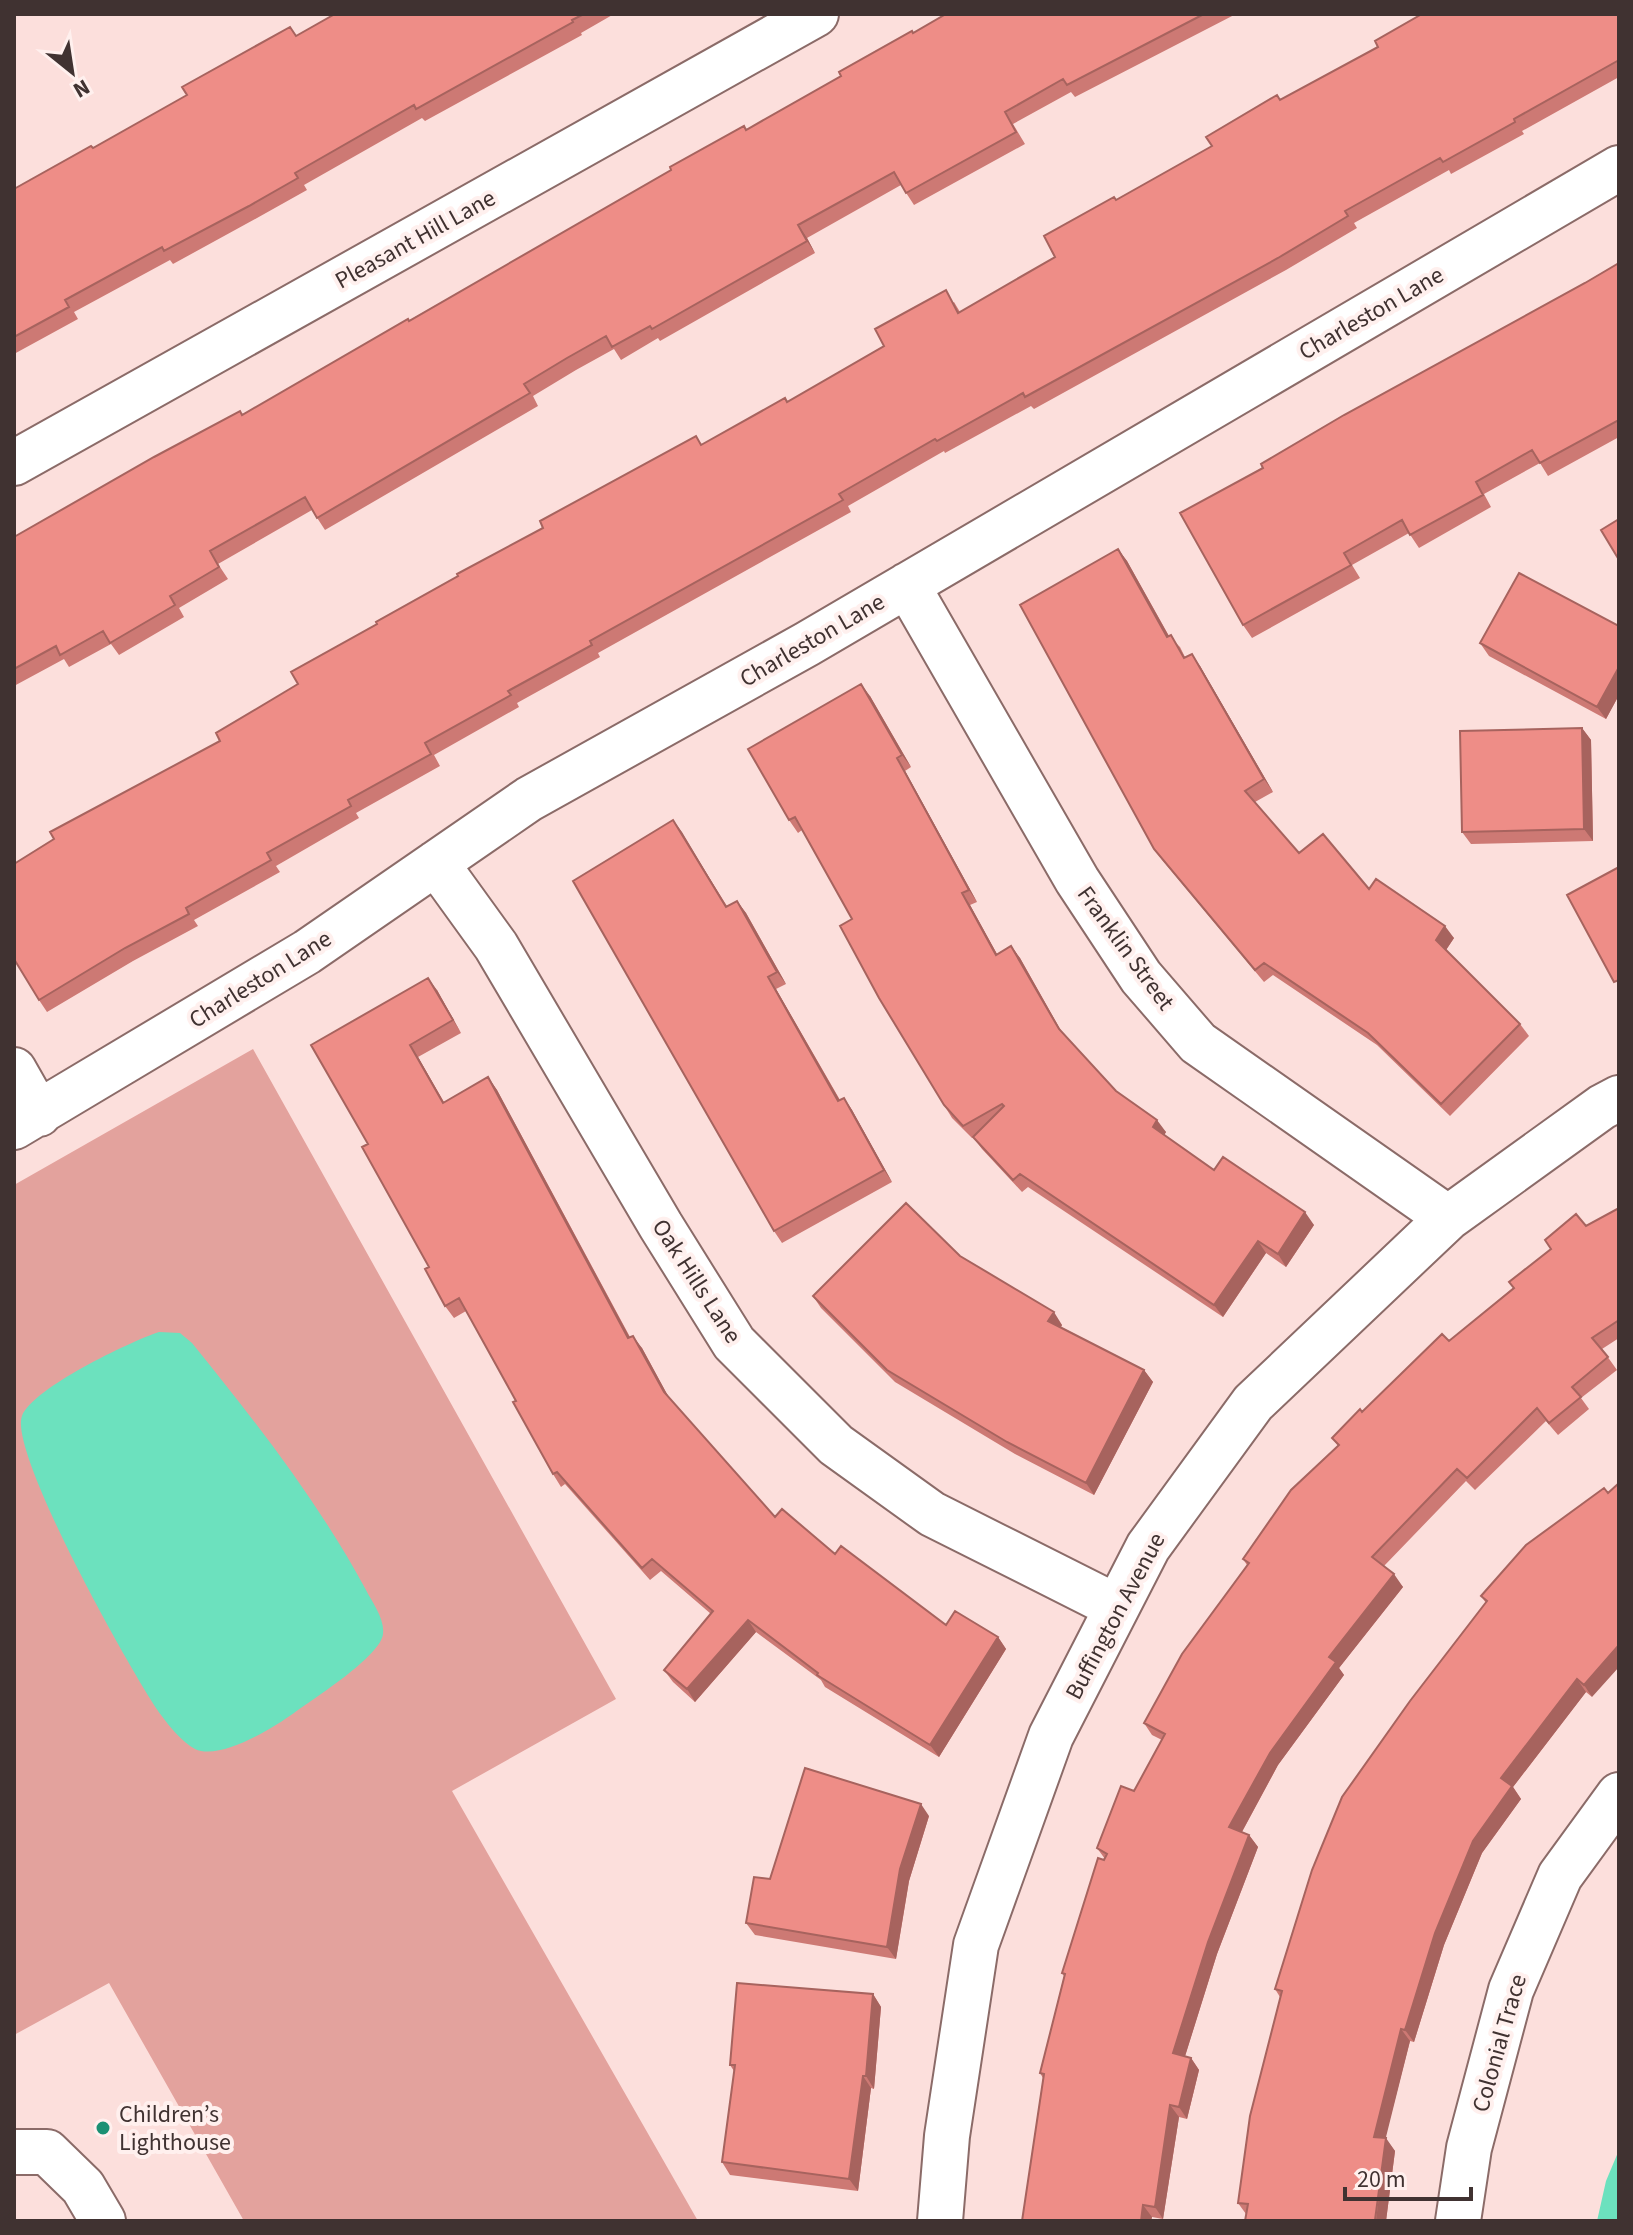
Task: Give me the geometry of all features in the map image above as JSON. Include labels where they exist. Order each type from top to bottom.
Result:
[{"type":"street","name":"Pleasant Hill Lane","points":[[14,463],[816,14]]},
{"type":"street","name":"Charleston Lane","points":[[26,1121],[307,952],[529,799],[907,585],[1619,168]]},
{"type":"street","name":"Franklin Street","points":[[907,585],[1077,880],[1141,977],[1198,1043],[1448,1218]]},
{"type":"street","name":"Oak Hills Lane","points":[[436,863],[496,946],[661,1226],[734,1343],[836,1445],[932,1514],[1117,1607]]},
{"type":"street","points":[[14,1070],[26,1121]]},
{"type":"street","name":"Buffington Avenue","points":[[940,2221],[947,2136],[976,1945],[1051,1736],[1148,1547],[1253,1403],[1448,1218],[1619,1098]]},
{"type":"street","name":"Colonial Trace","points":[[1458,2221],[1469,2148],[1511,1990],[1560,1876],[1619,1795]]},
{"type":"street","points":[[14,2152],[47,2152],[83,2187],[103,2221]]},
{"type":"shaded area","points":[[253,1049],[616,1699],[452,1791],[698,2221],[244,2221],[109,1983],[14,2035],[14,1185]]},
{"type":"shaded area","points":[[159,1332],[180,1333],[192,1343],[262,1432],[347,1557],[378,1611],[383,1628],[379,1643],[371,1654],[330,1688],[260,1734],[218,1751],[195,1749],[185,1742],[164,1719],[146,1692],[52,1517],[23,1438],[22,1416],[44,1392],[126,1345]]},
{"type":"shaded area","points":[[1619,2150],[1619,2221],[1597,2221],[1606,2181]]},
{"type":"building","points":[[335,14],[584,14],[295,173],[298,178],[249,206],[164,251],[162,247],[65,300],[69,307],[14,337],[14,189],[187,95],[182,87],[290,27],[296,36]]},
{"type":"building","points":[[946,14],[1204,14],[1067,85],[1063,79],[1005,112],[1016,132],[906,193],[894,172],[798,225],[807,241],[652,329],[650,326],[612,347],[606,336],[567,358],[524,384],[530,393],[317,518],[305,497],[210,551],[219,567],[170,596],[175,605],[110,643],[103,631],[60,655],[56,646],[14,669],[14,537],[154,457],[240,411],[242,415],[671,170],[670,167],[744,126],[746,130],[841,76],[839,72]]},
{"type":"building","points":[[1422,14],[1619,14],[1619,60],[1443,162],[1440,158],[1345,211],[1348,216],[1278,258],[1025,397],[1023,393],[937,441],[935,439],[839,494],[843,500],[590,641],[592,645],[508,691],[511,695],[425,743],[431,754],[348,800],[351,806],[267,853],[271,860],[186,908],[189,914],[39,1000],[14,959],[14,864],[54,839],[50,832],[220,741],[216,733],[298,684],[291,672],[457,574],[543,528],[540,521],[696,436],[701,445],[785,398],[787,402],[884,346],[875,329],[946,290],[958,313],[1055,257],[1044,236],[1212,146],[1206,137],[1277,95],[1280,100],[1378,47],[1375,41]]},
{"type":"building","points":[[1619,263],[1619,420],[1540,463],[1532,450],[1476,482],[1483,495],[1410,535],[1402,520],[1344,553],[1351,565],[1243,625],[1180,513],[1263,468],[1261,464],[1344,415]]},
{"type":"building","points":[[1619,519],[1619,560],[1601,530]]},
{"type":"building","points":[[1118,549],[1167,637],[1171,635],[1184,658],[1192,654],[1264,779],[1245,791],[1299,853],[1323,834],[1369,889],[1376,879],[1445,926],[1436,940],[1520,1024],[1441,1104],[1368,1033],[1264,963],[1255,970],[1154,849],[1020,605]]},
{"type":"building","points":[[1519,573],[1619,626],[1619,667],[1597,707],[1480,643]]},
{"type":"building","points":[[861,684],[902,755],[897,758],[969,890],[962,893],[996,955],[1011,946],[1059,1029],[1116,1091],[1157,1120],[1153,1127],[1214,1170],[1223,1157],[1305,1212],[1278,1254],[1258,1241],[1214,1305],[1020,1174],[1013,1180],[973,1137],[1004,1106],[1002,1104],[963,1126],[944,1105],[879,998],[840,926],[852,919],[795,817],[789,820],[748,749]]},
{"type":"building","points":[[1582,728],[1584,829],[1462,832],[1460,731]]},
{"type":"building","points":[[673,820],[726,907],[737,901],[777,972],[768,977],[838,1101],[844,1098],[884,1170],[774,1231],[573,881]]},
{"type":"building","points":[[1619,867],[1619,980],[1614,982],[1567,895]]},
{"type":"building","points":[[428,978],[453,1020],[410,1045],[443,1103],[488,1077],[628,1338],[633,1336],[664,1392],[775,1517],[782,1509],[835,1554],[841,1546],[946,1625],[955,1611],[998,1637],[930,1745],[817,1675],[748,1620],[687,1689],[664,1670],[713,1611],[652,1559],[642,1568],[557,1472],[553,1474],[459,1298],[445,1306],[425,1269],[429,1267],[362,1147],[368,1144],[311,1045]]},
{"type":"building","points":[[906,1203],[960,1256],[1054,1312],[1048,1321],[1144,1370],[1086,1483],[1007,1442],[887,1370],[813,1296]]},
{"type":"building","points":[[1619,1208],[1619,1320],[1592,1338],[1608,1357],[1572,1387],[1581,1397],[1549,1423],[1537,1408],[1467,1478],[1457,1469],[1372,1557],[1394,1574],[1329,1657],[1336,1662],[1270,1753],[1229,1827],[1249,1835],[1208,1942],[1173,2053],[1191,2058],[1179,2107],[1170,2105],[1155,2207],[1143,2205],[1141,2221],[1022,2221],[1044,2074],[1040,2073],[1065,1974],[1062,1973],[1098,1858],[1104,1860],[1107,1854],[1097,1848],[1121,1786],[1134,1791],[1165,1734],[1144,1723],[1182,1654],[1249,1563],[1243,1559],[1291,1490],[1339,1445],[1332,1438],[1360,1409],[1362,1412],[1442,1334],[1449,1341],[1514,1288],[1509,1282],[1551,1249],[1545,1240],[1576,1214],[1586,1226]]},
{"type":"building","points":[[1619,1483],[1619,1645],[1584,1685],[1577,1679],[1501,1778],[1512,1786],[1473,1841],[1435,1933],[1405,2030],[1401,2029],[1374,2137],[1386,2138],[1375,2220],[1245,2221],[1248,2204],[1238,2203],[1250,2116],[1282,1991],[1275,1989],[1312,1870],[1342,1797],[1410,1701],[1487,1601],[1481,1596],[1526,1545],[1604,1488],[1608,1493]]},
{"type":"building","points":[[805,1768],[921,1804],[900,1869],[887,1947],[746,1923],[754,1877],[770,1879]]},
{"type":"building","points":[[737,1983],[873,1994],[866,2076],[863,2076],[849,2179],[722,2162],[735,2065],[730,2065]]},
{"type":"place","name":"Children’s Lighthouse","points":[[103,2128]]}]
